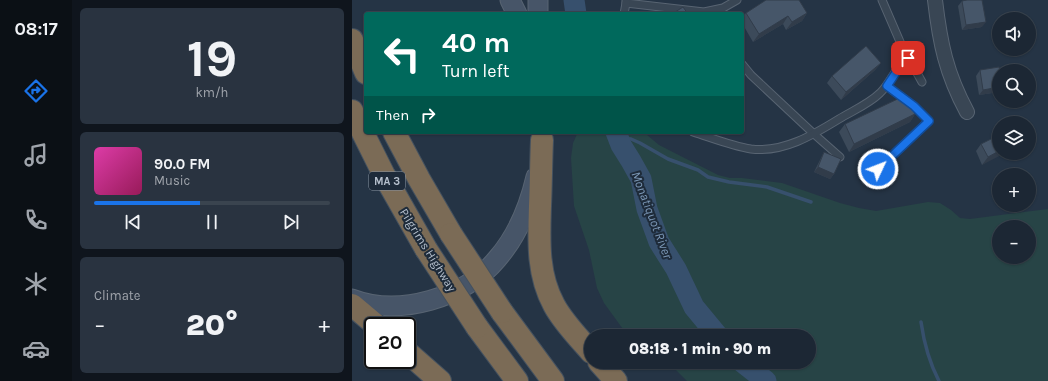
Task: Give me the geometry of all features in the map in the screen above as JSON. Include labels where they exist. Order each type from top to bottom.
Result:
[{"type":"highway","points":[[352,40],[364,68]]},
{"type":"highway","name":"Pilgrims Highway","points":[[352,111],[387,182],[426,249],[477,327],[517,381]]},
{"type":"highway","name":"MA 3","points":[[395,134],[451,234],[502,312],[553,381]]},
{"type":"highway","points":[[542,136],[539,239],[542,269],[549,296],[563,319],[584,344]]},
{"type":"highway","points":[[352,305],[366,317]]},
{"type":"highway","points":[[416,360],[440,381]]},
{"type":"highway","points":[[605,369],[616,381]]},
{"type":"main road","points":[[510,0],[516,12]]},
{"type":"main road","points":[[538,0],[538,12]]},
{"type":"main road","points":[[352,299],[384,306],[398,306],[426,302],[465,285],[486,270],[496,261],[512,239],[524,214],[538,171],[542,136]]},
{"type":"street","points":[[935,0],[940,40],[948,72],[966,112]]},
{"type":"lane","points":[[624,12],[626,1],[698,12],[717,12],[737,0]]},
{"type":"lane","points":[[882,0],[908,58],[922,82]]},
{"type":"lane","points":[[708,134],[744,148],[763,149],[794,143],[814,134],[878,95],[887,86],[903,62],[908,58]]},
{"type":"lane","points":[[744,67],[840,157]]},
{"type":"lane","points":[[878,169],[929,121],[914,106],[887,86]]},
{"type":"green space","points":[[577,134],[643,134],[647,135],[659,145],[718,175],[730,178],[782,183],[859,208],[876,211],[928,202],[940,203],[960,218],[970,219],[1025,212],[1036,212],[1036,211],[1048,209],[1048,381],[687,381],[675,369],[816,369],[816,329],[623,329],[604,303],[597,288],[589,250],[574,206],[571,158],[573,143]]},
{"type":"building","points":[[766,0],[799,0],[807,13],[792,22],[788,16],[759,34],[746,13]]},
{"type":"building","points":[[982,0],[986,22],[966,25],[962,1]]},
{"type":"building","points":[[683,7],[687,12],[675,12]]},
{"type":"building","points":[[866,46],[881,63],[846,92],[832,76]]},
{"type":"building","points":[[992,68],[992,88],[983,90],[980,70]]},
{"type":"building","points":[[906,95],[915,114],[854,144],[845,124]]},
{"type":"building","points":[[992,138],[992,155],[988,157],[981,144]]},
{"type":"building","points":[[824,152],[841,159],[834,174],[818,167]]},
{"type":"waterway","name":"Monatiquot River","points":[[574,0],[576,12]]},
{"type":"waterway","name":"Monatiquot River","points":[[617,134],[621,145],[641,179],[647,209],[659,242],[676,269],[694,307],[712,329]]},
{"type":"waterway","points":[[618,138],[631,139],[668,159],[698,170],[708,177],[729,182],[767,187],[811,202]]},
{"type":"waterway","points":[[921,322],[927,352],[939,381]]},
{"type":"waterway","name":"Monatiquot River","points":[[751,369],[766,381]]},
{"type":"route","points":[[878,169],[929,121],[918,109],[887,86],[903,62],[908,58]]}]
